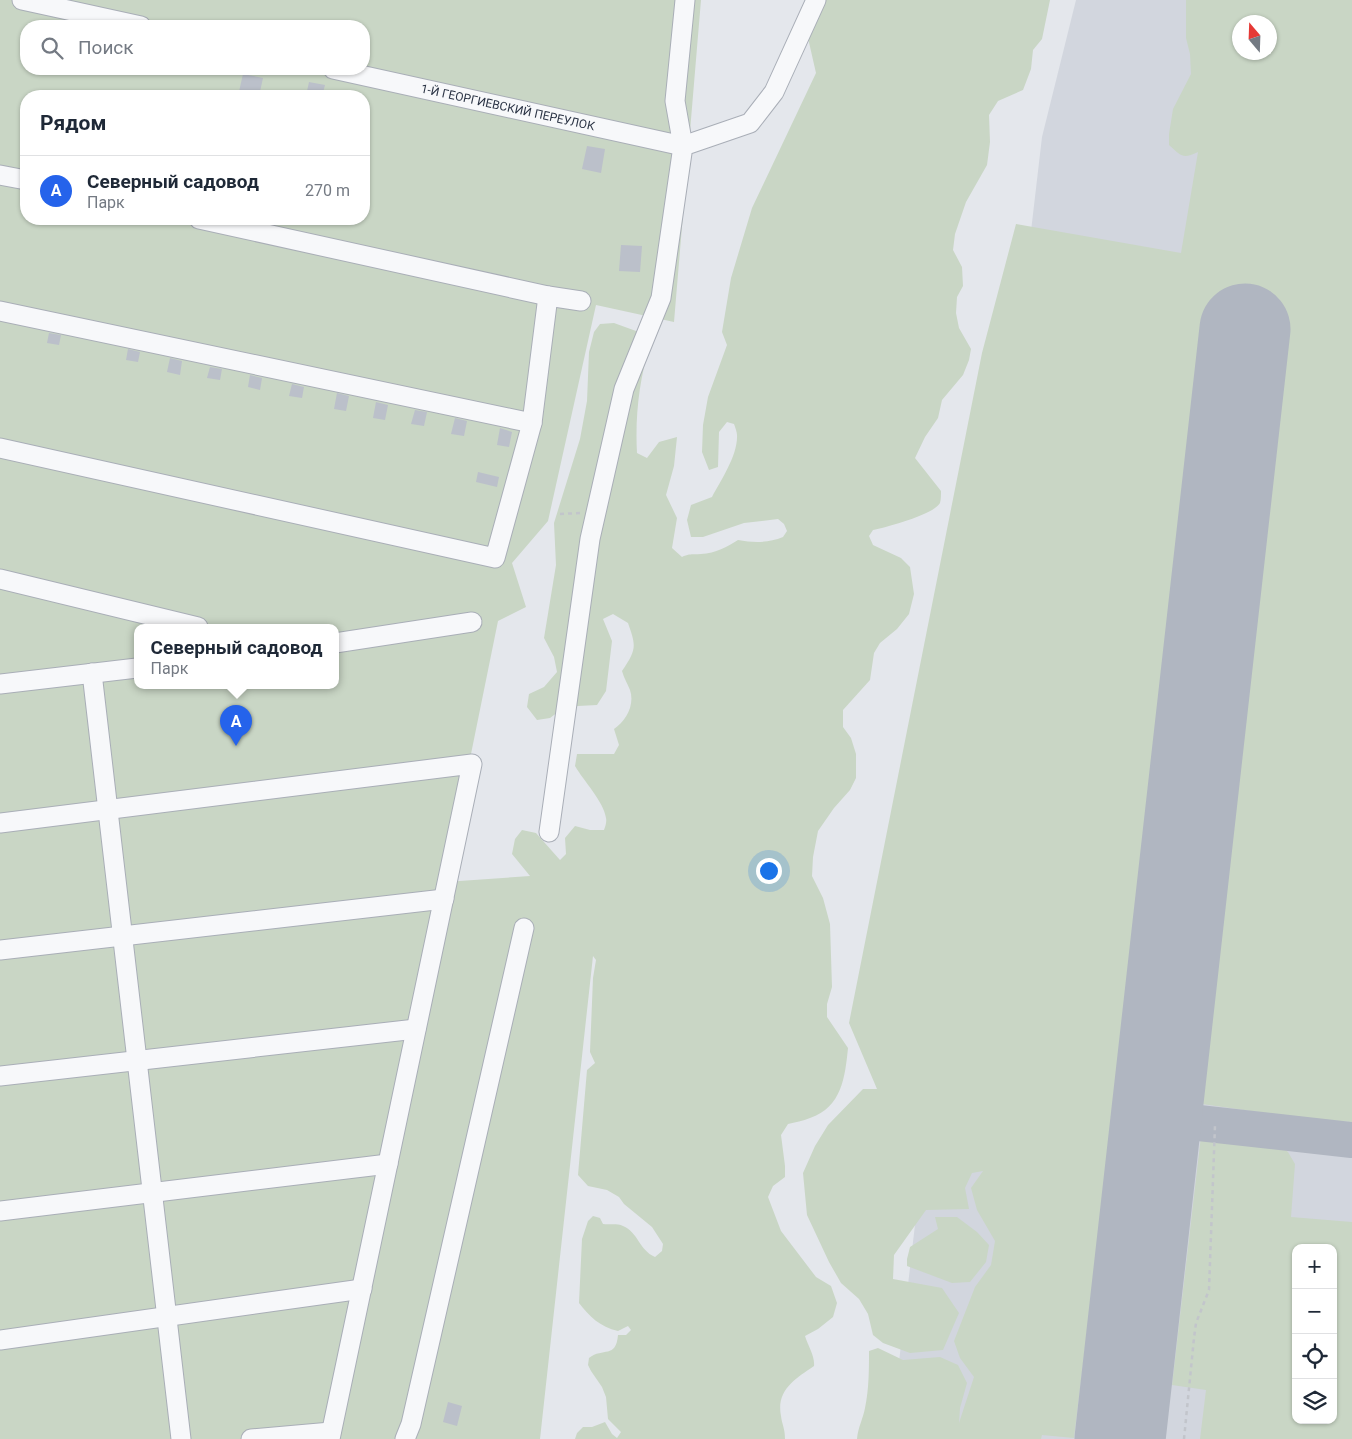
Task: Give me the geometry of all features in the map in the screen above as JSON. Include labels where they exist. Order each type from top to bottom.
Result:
[{"type":"street","points":[[22,0],[114,20]]},
{"type":"street","points":[[549,832],[590,538],[624,388],[661,298],[683,146],[675,101],[685,0]]},
{"type":"street","points":[[683,146],[750,123],[774,92],[816,0]]},
{"type":"street","name":"1-Й ГЕОРГИЕВСКИЙ ПЕРЕУЛОК","points":[[360,75],[683,146]]},
{"type":"street","points":[[0,174],[20,179]]},
{"type":"street","points":[[226,225],[548,296],[581,301]]},
{"type":"street","points":[[0,448],[495,558],[532,423],[548,296]]},
{"type":"street","points":[[0,311],[532,423]]},
{"type":"street","points":[[0,580],[185,624]]},
{"type":"street","points":[[339,642],[472,622]]},
{"type":"street","points":[[0,684],[134,668]]},
{"type":"street","points":[[92,673],[181,1439]]},
{"type":"street","points":[[0,823],[472,764],[331,1436],[251,1439]]},
{"type":"street","points":[[0,950],[444,899]]},
{"type":"street","points":[[405,1439],[413,1414],[524,928]]},
{"type":"street","points":[[0,1076],[416,1029]]},
{"type":"street","points":[[0,1211],[388,1164]]},
{"type":"street","points":[[0,1340],[167,1318],[362,1289]]},
{"type":"path","points":[[1184,1439],[1196,1323],[1210,1290],[1215,1125]]},
{"type":"shaded area","points":[[1076,0],[1352,0],[1352,1439],[890,1439],[1042,137]]},
{"type":"green space","points":[[0,0],[701,0],[674,322],[596,305],[548,521],[512,563],[526,607],[498,621],[445,882],[530,876],[512,854],[515,839],[522,830],[536,833],[560,860],[566,854],[565,838],[575,826],[590,830],[604,830],[606,818],[601,805],[575,766],[577,754],[614,754],[619,745],[614,729],[626,717],[631,701],[630,690],[622,671],[634,647],[628,623],[613,614],[603,619],[612,641],[606,691],[597,705],[562,709],[550,718],[537,720],[527,707],[529,694],[544,687],[557,672],[554,657],[544,638],[556,565],[554,523],[580,439],[587,401],[589,352],[594,332],[600,324],[614,323],[636,331],[650,346],[643,372],[639,399],[637,453],[647,458],[659,442],[677,437],[674,466],[666,495],[677,518],[672,548],[682,557],[716,551],[738,540],[761,542],[783,537],[787,531],[784,524],[778,519],[744,523],[703,537],[691,537],[687,520],[691,505],[712,497],[735,451],[737,443],[736,431],[734,424],[727,422],[719,432],[718,467],[709,470],[702,452],[703,425],[708,397],[727,345],[722,332],[731,278],[752,208],[816,73],[808,38],[824,0],[1050,0],[1042,39],[1033,50],[1031,69],[1023,90],[998,101],[989,115],[990,142],[987,165],[966,202],[955,234],[953,250],[962,267],[963,286],[957,297],[956,313],[959,328],[971,349],[963,375],[942,400],[938,418],[925,437],[915,458],[941,491],[940,503],[929,512],[873,530],[869,536],[873,545],[901,558],[910,567],[914,594],[909,614],[897,629],[880,643],[874,653],[870,680],[843,710],[843,727],[851,738],[856,754],[856,778],[850,790],[834,808],[818,831],[813,857],[812,876],[823,898],[830,924],[832,987],[827,1004],[827,1017],[848,1048],[847,1059],[840,1090],[829,1106],[821,1113],[810,1118],[788,1124],[781,1135],[785,1177],[773,1186],[768,1197],[781,1231],[816,1277],[831,1286],[837,1303],[833,1317],[818,1329],[805,1336],[814,1366],[788,1386],[781,1399],[780,1407],[785,1439],[575,1439],[577,1433],[583,1427],[592,1427],[605,1422],[612,1434],[617,1438],[621,1432],[608,1419],[606,1397],[588,1365],[589,1358],[612,1350],[617,1342],[618,1335],[626,1335],[631,1330],[628,1326],[618,1331],[600,1324],[579,1303],[582,1239],[588,1221],[593,1216],[600,1218],[603,1224],[623,1226],[632,1232],[645,1250],[655,1257],[662,1251],[663,1244],[652,1227],[624,1204],[619,1197],[607,1190],[588,1186],[578,1175],[587,1070],[595,1063],[590,1052],[593,978],[596,960],[593,956],[540,1439],[0,1439]]},
{"type":"green space","points":[[1186,0],[1352,0],[1352,1122],[1299,1118],[1202,1104],[1281,328],[1210,320],[1074,1438],[1042,1435],[1041,1439],[857,1439],[867,1394],[869,1351],[878,1348],[903,1360],[940,1357],[958,1365],[967,1383],[960,1408],[959,1423],[974,1377],[960,1358],[954,1341],[975,1287],[991,1265],[995,1241],[977,1210],[971,1188],[983,1171],[972,1173],[965,1188],[969,1209],[926,1210],[894,1255],[893,1279],[942,1288],[959,1313],[943,1350],[910,1353],[883,1343],[873,1335],[868,1314],[859,1299],[841,1283],[807,1215],[803,1173],[815,1146],[828,1125],[863,1089],[877,1089],[849,1023],[982,353],[1016,224],[1181,253],[1198,152],[1189,156],[1183,156],[1169,145],[1169,134],[1173,109],[1191,74],[1190,54],[1186,38]]},
{"type":"green space","points":[[1201,1136],[1277,1143],[1288,1152],[1295,1164],[1291,1217],[1352,1222],[1352,1439],[1200,1439],[1206,1390],[1172,1385]]},
{"type":"green space","points":[[935,1217],[957,1217],[977,1232],[989,1245],[986,1262],[970,1282],[952,1283],[907,1266],[910,1247],[938,1229]]},
{"type":"building","points":[[243,75],[263,78],[260,90],[239,90]]},
{"type":"building","points":[[309,82],[325,85],[324,90],[307,90]]},
{"type":"building","points":[[587,146],[605,149],[601,173],[582,169]]},
{"type":"building","points":[[621,245],[642,246],[640,272],[619,271]]},
{"type":"building","points":[[49,333],[61,335],[59,345],[47,343]]},
{"type":"building","points":[[128,349],[140,352],[138,362],[126,360]]},
{"type":"building","points":[[170,358],[182,361],[180,375],[167,372]]},
{"type":"building","points":[[210,367],[222,369],[220,380],[207,378]]},
{"type":"building","points":[[250,375],[262,378],[260,390],[248,387]]},
{"type":"building","points":[[292,384],[304,387],[302,398],[289,396]]},
{"type":"building","points":[[337,393],[349,396],[346,411],[334,409]]},
{"type":"building","points":[[376,402],[388,405],[385,420],[373,418]]},
{"type":"building","points":[[415,410],[427,412],[424,426],[411,424]]},
{"type":"building","points":[[455,418],[467,421],[464,436],[451,434]]},
{"type":"building","points":[[500,428],[512,432],[509,447],[497,445]]},
{"type":"building","points":[[478,472],[499,477],[497,487],[476,482]]},
{"type":"building","points":[[448,1402],[462,1406],[457,1426],[443,1422]]},
{"type":"taxiway","points":[[1160,1089],[1162,1100],[1168,1112],[1181,1121],[1352,1140]]},
{"type":"taxiway","points":[[1152,1149],[1163,1131],[1181,1121]]},
{"type":"runway","points":[[1120,1439],[1245,329]]},
{"type":"place","name":"Северный садовод","points":[[236,746]]}]
